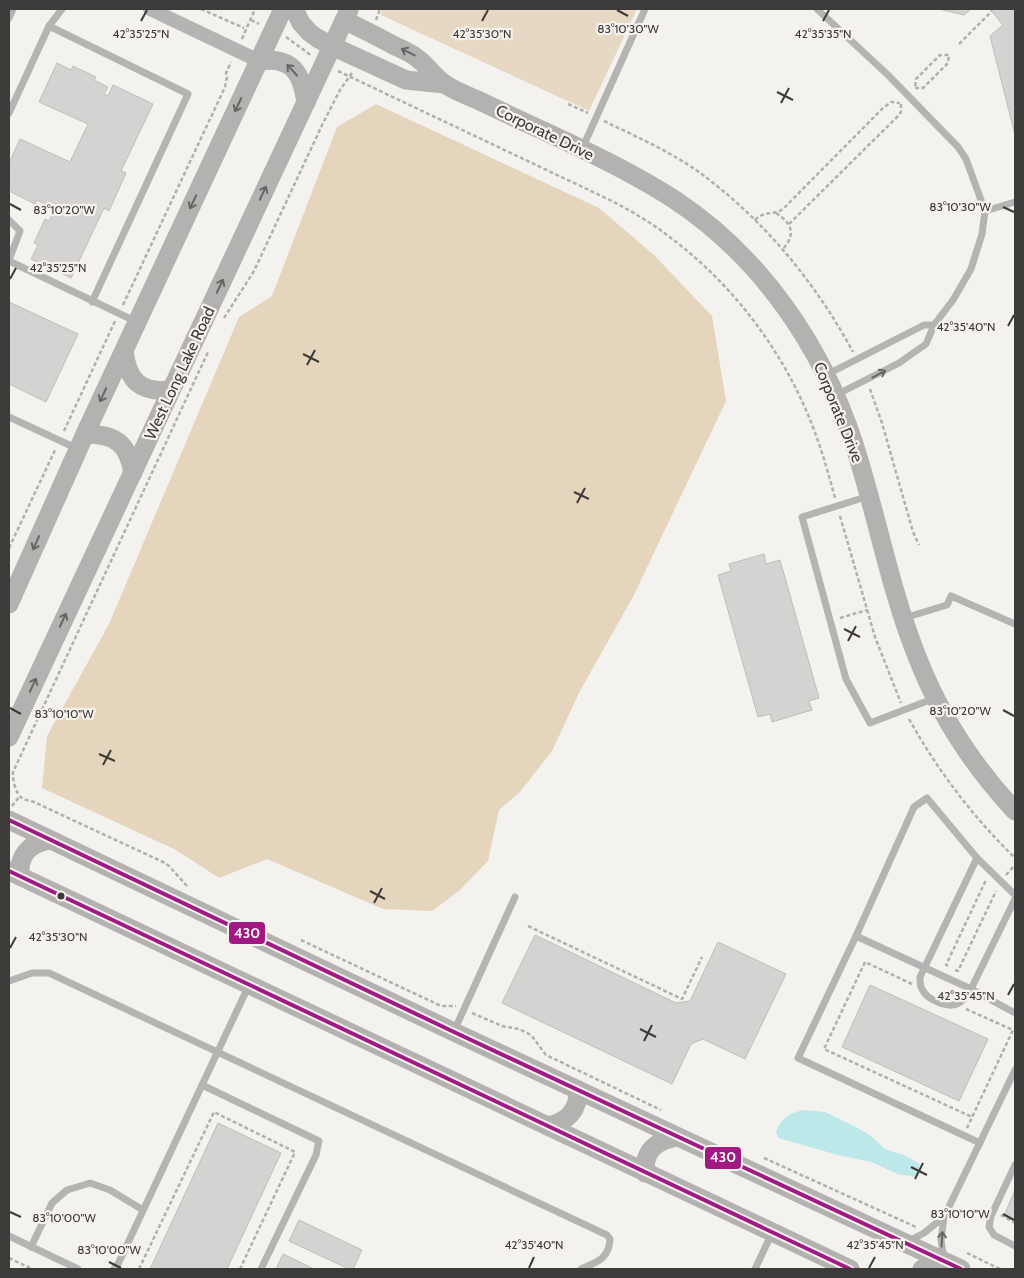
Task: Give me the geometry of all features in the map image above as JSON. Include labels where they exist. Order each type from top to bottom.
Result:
[{"type":"main road","points":[[9,604],[137,322],[284,9]]},
{"type":"main road","name":"Corporate Drive","points":[[294,9],[301,23],[309,32],[332,46],[406,80],[444,84]]},
{"type":"main road","name":"Corporate Drive","points":[[346,14],[415,56],[444,84],[582,150],[664,193],[695,214],[729,243],[760,276],[807,339],[836,396],[854,444],[904,618],[918,659],[936,698],[970,755],[1015,811]]},
{"type":"main road","name":"West Long Lake Road","points":[[9,737],[346,14]]},
{"type":"main road","points":[[259,61],[280,60],[294,69],[304,89],[306,102]]},
{"type":"main road","points":[[124,351],[126,365],[137,384],[154,390],[171,390]]},
{"type":"main road","points":[[82,442],[104,435],[112,438],[126,450],[131,459],[133,473]]},
{"type":"main road","points":[[9,820],[677,1137],[905,1243],[956,1261]]},
{"type":"main road","points":[[50,840],[34,844],[28,850],[14,874],[850,1269]]},
{"type":"main road","points":[[548,1126],[564,1121],[574,1111],[578,1090]]},
{"type":"main road","points":[[645,1173],[646,1160],[652,1149],[665,1139],[677,1137]]},
{"type":"main road","points":[[922,1269],[934,1264],[956,1261]]},
{"type":"street","points":[[150,9],[259,61]]},
{"type":"lane","points":[[9,18],[13,9]]},
{"type":"lane","points":[[9,113],[49,26],[62,9]]},
{"type":"lane","points":[[582,150],[645,9]]},
{"type":"lane","points":[[817,9],[889,76],[958,146],[966,159],[985,211],[982,234],[971,270],[953,300],[934,324],[926,344],[912,355],[867,381],[836,396]]},
{"type":"lane","points":[[49,26],[188,94],[92,302]]},
{"type":"lane","points":[[985,211],[1015,202]]},
{"type":"lane","points":[[9,220],[20,231],[9,261],[137,322]]},
{"type":"lane","points":[[826,375],[924,325],[934,324]]},
{"type":"lane","points":[[9,417],[82,442]]},
{"type":"lane","points":[[869,496],[802,517],[846,679],[870,723],[936,698]]},
{"type":"lane","points":[[904,618],[947,605],[951,596],[1015,624]]},
{"type":"lane","points":[[980,1143],[798,1058],[914,807],[927,798],[977,858],[1015,895]]},
{"type":"lane","points":[[977,858],[920,977],[921,988],[929,996],[952,1006],[964,1000],[972,989],[1015,899]]},
{"type":"lane","points":[[454,1032],[515,897]]},
{"type":"lane","points":[[856,936],[972,989],[1015,1013]]},
{"type":"lane","points":[[9,982],[32,973],[49,973],[607,1235],[610,1239],[606,1254],[596,1263],[581,1269]]},
{"type":"lane","points":[[114,1269],[249,984]]},
{"type":"lane","points":[[956,1261],[941,1240],[944,1216],[1015,1070]]},
{"type":"lane","points":[[202,1085],[318,1141],[316,1155],[261,1269]]},
{"type":"lane","points":[[1015,1165],[991,1216],[989,1227],[994,1235],[1015,1246]]},
{"type":"lane","points":[[31,1247],[52,1203],[67,1190],[90,1183],[110,1190],[143,1210]]},
{"type":"lane","points":[[905,1243],[924,1232],[944,1216]]},
{"type":"lane","points":[[755,1269],[773,1233]]},
{"type":"lane","points":[[9,1236],[78,1269]]},
{"type":"path","points":[[201,9],[244,30],[251,20],[255,9]]},
{"type":"path","points":[[959,44],[992,11]]},
{"type":"path","points":[[251,20],[256,23]]},
{"type":"path","points":[[284,35],[314,58]]},
{"type":"path","points":[[940,55],[949,55],[948,63],[923,88],[915,88],[916,79],[940,55]]},
{"type":"path","points":[[122,306],[224,87],[228,67]]},
{"type":"path","points":[[220,326],[232,303],[254,271],[330,109],[354,69]]},
{"type":"path","points":[[343,73],[612,201],[650,222],[699,261],[746,312],[773,348],[812,423],[826,462],[834,494]]},
{"type":"path","points":[[776,214],[882,109],[891,102],[900,103],[901,112],[898,116],[789,224]]},
{"type":"path","points":[[568,104],[588,113]]},
{"type":"path","points":[[606,122],[681,160],[707,178],[754,220],[782,250],[818,295],[853,353]]},
{"type":"path","points":[[754,220],[764,213],[776,214],[784,218],[789,224],[791,236],[782,250]]},
{"type":"path","points":[[62,434],[116,320]]},
{"type":"path","points":[[192,889],[163,862],[20,797],[11,780],[13,772],[208,352]]},
{"type":"path","points":[[870,388],[913,532],[919,545]]},
{"type":"path","points":[[9,548],[56,448]]},
{"type":"path","points":[[840,514],[883,660],[901,702]]},
{"type":"path","points":[[837,618],[867,610]]},
{"type":"path","points":[[910,720],[950,784],[978,819],[1015,858]]},
{"type":"path","points":[[14,802],[20,797]]},
{"type":"path","points":[[1006,875],[1015,865]]},
{"type":"path","points":[[986,880],[997,888],[958,971],[946,965],[986,880]]},
{"type":"path","points":[[528,926],[682,999],[702,957]]},
{"type":"path","points":[[299,939],[441,1006],[457,1007]]},
{"type":"path","points":[[914,990],[913,984],[865,962],[824,1048],[972,1117]]},
{"type":"path","points":[[964,1008],[1013,1030],[967,1128]]},
{"type":"path","points":[[475,1014],[502,1026],[526,1032],[536,1039],[542,1052],[546,1055],[663,1110]]},
{"type":"path","points":[[140,1269],[214,1112],[295,1152],[240,1269]]},
{"type":"path","points":[[761,1156],[920,1230]]},
{"type":"path","points":[[9,1258],[32,1269]]},
{"type":"path","points":[[956,1261],[1000,1269]]},
{"type":"shaded area","points":[[382,9],[637,9],[589,111],[381,15]]},
{"type":"shaded area","points":[[376,104],[599,208],[654,255],[712,316],[726,401],[634,595],[580,691],[552,751],[520,792],[499,810],[488,861],[459,891],[432,911],[383,909],[267,859],[219,878],[176,850],[42,788],[47,736],[109,624],[239,317],[272,296],[337,127]]},
{"type":"water","points":[[805,1110],[825,1112],[871,1136],[885,1149],[904,1155],[920,1164],[916,1176],[900,1175],[871,1162],[778,1138],[776,1131],[784,1119],[794,1112]]},
{"type":"building","points":[[939,9],[971,9],[964,15]]},
{"type":"building","points":[[990,9],[1015,9],[1015,135],[990,36],[1003,25]]},
{"type":"building","points":[[57,63],[71,70],[73,66],[96,77],[94,80],[108,87],[104,94],[108,96],[113,85],[153,104],[121,171],[126,173],[109,211],[104,208],[71,278],[31,259],[38,245],[34,243],[45,219],[49,221],[55,209],[37,200],[35,204],[11,192],[12,189],[9,187],[9,163],[20,139],[70,162],[88,124],[39,102]]},
{"type":"building","points":[[9,302],[78,334],[46,402],[9,384]]},
{"type":"building","points":[[764,554],[766,564],[780,560],[819,698],[809,701],[812,710],[772,722],[770,714],[758,717],[718,575],[731,571],[729,564]]},
{"type":"building","points":[[535,935],[676,1003],[690,1001],[718,942],[786,974],[745,1059],[703,1039],[691,1044],[672,1084],[502,1003]]},
{"type":"building","points":[[870,985],[988,1039],[959,1101],[842,1047]]},
{"type":"building","points":[[218,1123],[281,1153],[227,1269],[150,1269]]},
{"type":"building","points":[[1015,1190],[1015,1221],[1004,1216]]},
{"type":"building","points":[[299,1220],[362,1250],[353,1269],[349,1269],[289,1241]]},
{"type":"building","points":[[283,1254],[314,1269],[276,1269]]},
{"type":"transit line","name":"430","points":[[9,820],[454,1032],[961,1269]]},
{"type":"transit line","name":"430","points":[[9,871],[850,1269]]}]
